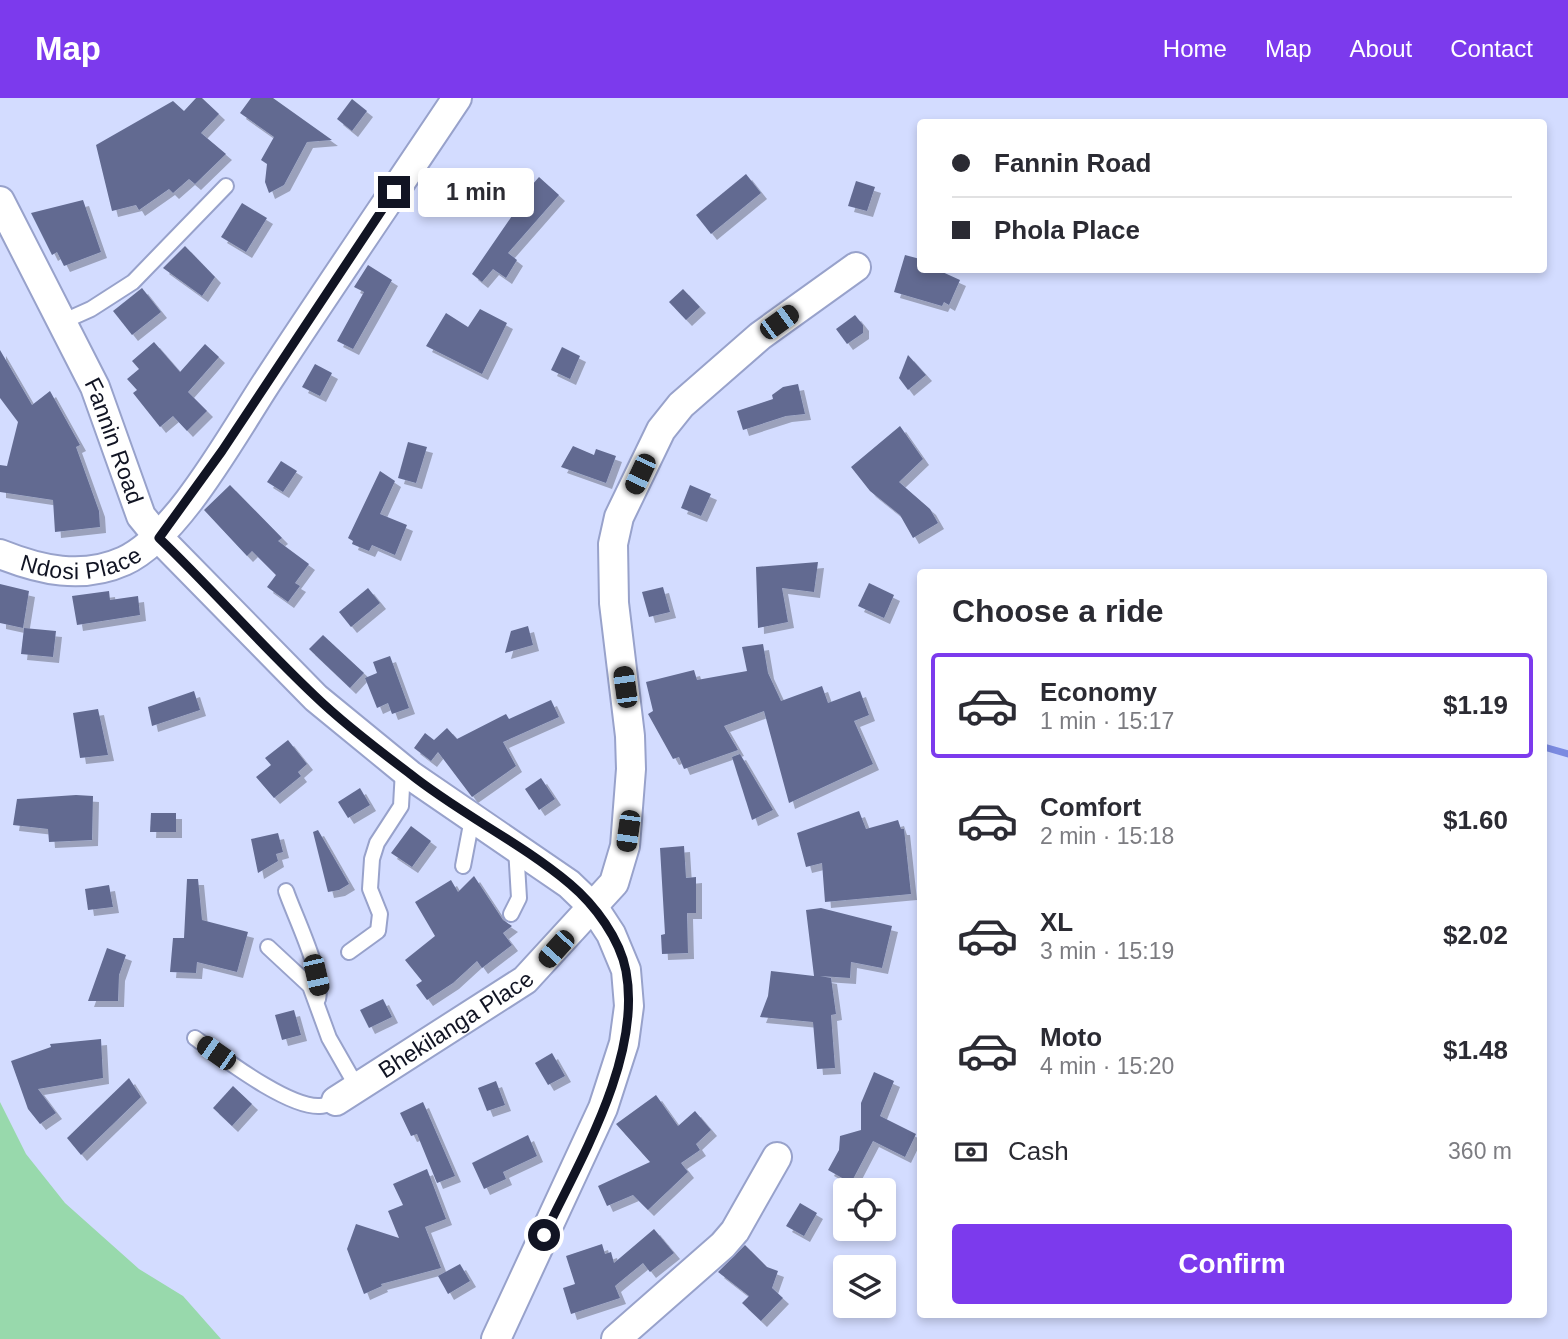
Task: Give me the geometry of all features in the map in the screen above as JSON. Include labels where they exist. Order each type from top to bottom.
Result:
[{"type":"street","points":[[159,538],[222,451],[457,98]]},
{"type":"street","name":"Fannin Road","points":[[0,201],[94,387],[141,516],[159,538],[316,698],[403,769],[471,819],[569,884],[594,908],[611,934],[626,970],[629,1006],[624,1043],[604,1108],[496,1339]]},
{"type":"street","name":"Bhekilanga Place","points":[[347,1094],[525,981],[594,908],[619,871],[630,815],[631,736],[614,603],[613,544],[619,517],[661,430],[681,405],[760,336],[856,267]]},
{"type":"street","name":"Ndosi Place","points":[[0,554],[43,569],[89,571],[126,560],[159,538]]},
{"type":"street","points":[[616,1339],[723,1245],[740,1223],[777,1157]]},
{"type":"lane","points":[[62,322],[91,309],[133,282],[226,186]]},
{"type":"lane","points":[[349,952],[378,931],[380,914],[370,889],[372,859],[377,843],[401,806],[403,769]]},
{"type":"lane","points":[[463,866],[471,819]]},
{"type":"lane","points":[[511,914],[519,898],[516,847]]},
{"type":"lane","points":[[286,891],[316,975],[320,991],[316,1004]]},
{"type":"lane","points":[[195,1038],[258,1082],[306,1104],[321,1106],[347,1094],[329,1038],[302,976],[268,947]]},
{"type":"green space","points":[[0,1102],[26,1154],[65,1203],[139,1269],[183,1296],[221,1339],[0,1339]]},
{"type":"building","points":[[196,98],[202,98],[219,114],[201,133],[226,154],[195,184],[189,179],[173,193],[169,189],[139,210],[136,205],[112,211],[96,145],[173,101],[184,111]]},
{"type":"building","points":[[251,98],[273,98],[332,140],[307,142],[284,185],[269,193],[265,182],[267,164],[261,160],[274,137],[240,113]]},
{"type":"building","points":[[352,99],[367,111],[352,131],[337,119]]},
{"type":"building","points":[[746,174],[761,193],[711,234],[696,215]]},
{"type":"building","points":[[539,177],[559,195],[508,253],[517,260],[506,278],[493,269],[482,282],[472,274],[514,213],[510,210]]},
{"type":"building","points":[[856,181],[875,187],[867,211],[848,206]]},
{"type":"building","points":[[83,200],[101,252],[64,266],[57,252],[52,255],[31,213]]},
{"type":"building","points":[[242,203],[267,218],[246,252],[221,237]]},
{"type":"building","points":[[185,246],[215,277],[202,296],[163,268]]},
{"type":"building","points":[[905,255],[917,258],[917,273],[945,273],[960,280],[949,305],[944,302],[942,306],[894,292]]},
{"type":"building","points":[[368,265],[392,280],[353,349],[337,341],[364,292],[354,287]]},
{"type":"building","points":[[142,288],[161,312],[132,335],[113,311]]},
{"type":"building","points":[[683,289],[700,307],[686,320],[669,302]]},
{"type":"building","points":[[480,309],[507,323],[482,374],[426,346],[446,313],[468,327]]},
{"type":"building","points":[[855,315],[863,325],[863,333],[847,344],[836,329]]},
{"type":"building","points":[[154,342],[180,372],[205,344],[219,357],[188,392],[207,411],[187,431],[173,416],[160,427],[133,393],[137,390],[127,379],[139,369],[132,361]]},
{"type":"building","points":[[562,347],[580,356],[570,379],[551,370]]},
{"type":"building","points":[[0,350],[32,405],[50,391],[80,445],[76,447],[99,511],[100,527],[55,532],[53,500],[0,492],[0,465],[7,466],[18,422],[0,398]]},
{"type":"building","points":[[908,355],[926,375],[908,390],[899,378]]},
{"type":"building","points":[[315,364],[332,373],[320,396],[302,387]]},
{"type":"building","points":[[798,384],[805,414],[786,416],[743,430],[737,411],[773,399],[772,395],[783,387]]},
{"type":"building","points":[[900,426],[923,459],[899,482],[930,509],[938,523],[913,538],[900,515],[870,491],[851,467]]},
{"type":"building","points":[[408,442],[427,447],[416,483],[398,478]]},
{"type":"building","points":[[573,446],[594,455],[596,449],[616,456],[606,483],[561,467]]},
{"type":"building","points":[[281,461],[297,471],[283,492],[267,482]]},
{"type":"building","points":[[380,471],[395,481],[380,514],[407,525],[395,555],[372,545],[369,551],[352,544],[353,541],[348,538]]},
{"type":"building","points":[[230,485],[282,538],[278,541],[309,564],[295,583],[300,586],[288,602],[267,587],[276,575],[252,551],[247,556],[204,510]]},
{"type":"building","points":[[690,485],[711,494],[701,516],[681,508]]},
{"type":"building","points":[[818,562],[814,592],[782,588],[788,622],[758,628],[756,567]]},
{"type":"building","points":[[869,583],[894,595],[884,618],[858,606]]},
{"type":"building","points":[[0,584],[29,591],[23,628],[0,623]]},
{"type":"building","points":[[663,587],[670,612],[649,617],[642,592]]},
{"type":"building","points":[[368,588],[380,603],[351,627],[339,612]]},
{"type":"building","points":[[109,591],[110,600],[138,596],[140,615],[77,625],[72,596]]},
{"type":"building","points":[[528,626],[533,645],[505,653],[511,631]]},
{"type":"building","points":[[24,628],[56,631],[53,657],[21,654]]},
{"type":"building","points":[[323,635],[364,673],[350,688],[309,649]]},
{"type":"building","points":[[763,644],[768,673],[781,701],[822,686],[828,703],[860,691],[869,715],[854,721],[873,764],[789,803],[764,711],[724,726],[738,750],[684,769],[679,757],[673,759],[648,714],[653,711],[646,682],[694,670],[697,680],[747,671],[742,647]]},
{"type":"building","points":[[390,656],[409,708],[392,714],[388,703],[377,708],[365,678],[377,673],[373,662]]},
{"type":"building","points":[[194,691],[200,710],[152,726],[148,707]]},
{"type":"building","points":[[551,700],[559,717],[503,742],[516,766],[472,797],[438,752],[431,761],[414,748],[425,733],[434,740],[447,728],[457,739],[506,714],[509,719]]},
{"type":"building","points":[[98,709],[108,755],[80,758],[73,713]]},
{"type":"building","points":[[288,740],[307,764],[298,772],[301,776],[274,798],[256,777],[271,765],[265,758]]},
{"type":"building","points":[[740,754],[773,810],[752,820],[732,757]]},
{"type":"building","points":[[541,778],[555,799],[539,810],[525,789]]},
{"type":"building","points":[[360,788],[370,805],[348,818],[338,802]]},
{"type":"building","points":[[93,796],[92,840],[49,842],[48,829],[13,825],[17,799]]},
{"type":"building","points":[[859,811],[866,829],[898,820],[901,829],[904,829],[911,894],[825,902],[822,863],[806,867],[797,833]]},
{"type":"building","points":[[151,813],[176,813],[176,832],[150,832]]},
{"type":"building","points":[[411,826],[431,841],[412,867],[391,853]]},
{"type":"building","points":[[318,830],[349,884],[339,890],[328,892],[313,832]]},
{"type":"building","points":[[278,833],[283,852],[276,854],[278,861],[258,873],[251,839]]},
{"type":"building","points":[[684,846],[686,878],[696,877],[696,913],[687,913],[688,953],[662,954],[661,935],[665,934],[660,848]]},
{"type":"building","points":[[474,876],[503,920],[512,926],[503,933],[512,945],[482,968],[477,961],[453,983],[427,1000],[416,985],[422,981],[405,960],[435,936],[415,902],[451,880],[458,892]]},
{"type":"building","points":[[187,879],[198,879],[202,920],[248,932],[237,972],[197,962],[196,973],[170,972],[173,938],[184,938]]},
{"type":"building","points":[[109,885],[113,907],[88,910],[85,889]]},
{"type":"building","points":[[821,908],[892,926],[882,968],[851,962],[850,978],[820,976],[831,978],[836,1014],[831,1015],[835,1068],[817,1069],[813,1022],[760,1017],[768,996],[771,971],[814,976],[806,910]]},
{"type":"building","points":[[107,948],[126,955],[119,975],[118,1001],[88,1001]]},
{"type":"building","points":[[383,999],[392,1017],[369,1028],[360,1010]]},
{"type":"building","points":[[294,1010],[301,1035],[282,1040],[275,1015]]},
{"type":"building","points":[[101,1039],[103,1078],[38,1089],[56,1113],[40,1124],[28,1109],[11,1061],[51,1047],[50,1044]]},
{"type":"building","points":[[552,1053],[565,1076],[548,1085],[535,1063]]},
{"type":"building","points":[[874,1072],[894,1081],[880,1116],[916,1134],[905,1157],[873,1141],[854,1178],[842,1178],[828,1170],[839,1150],[840,1136],[861,1130],[861,1103]]},
{"type":"building","points":[[129,1078],[141,1097],[81,1155],[67,1138]]},
{"type":"building","points":[[496,1081],[505,1105],[487,1111],[478,1088]]},
{"type":"building","points":[[233,1086],[252,1104],[232,1126],[213,1108]]},
{"type":"building","points":[[656,1095],[678,1126],[695,1111],[711,1130],[696,1144],[700,1150],[681,1163],[688,1172],[648,1210],[633,1195],[607,1206],[598,1186],[650,1162],[616,1124]]},
{"type":"building","points":[[423,1102],[455,1176],[437,1183],[417,1134],[411,1136],[400,1113]]},
{"type":"building","points":[[528,1135],[537,1156],[503,1172],[506,1179],[484,1189],[472,1163]]},
{"type":"building","points":[[427,1169],[446,1219],[425,1227],[441,1268],[381,1284],[382,1286],[364,1294],[347,1249],[356,1224],[399,1238],[388,1211],[403,1205],[393,1184]]},
{"type":"building","points":[[800,1203],[817,1213],[804,1236],[786,1226]]},
{"type":"building","points":[[654,1229],[674,1253],[650,1272],[643,1263],[615,1286],[620,1298],[571,1314],[563,1288],[575,1284],[566,1256],[602,1244],[605,1254],[611,1252],[614,1263]]},
{"type":"building","points":[[745,1245],[767,1267],[778,1271],[772,1288],[783,1298],[761,1321],[742,1303],[749,1296],[718,1272]]},
{"type":"building","points":[[460,1264],[470,1281],[448,1294],[438,1276]]},
{"type":"waterway","points":[[1547,748],[1568,754]]},
{"type":"route","points":[[394,192],[222,451],[159,538],[316,698],[410,775],[569,884],[594,908],[611,934],[626,970],[629,1006],[624,1043],[604,1108],[544,1235]]}]
